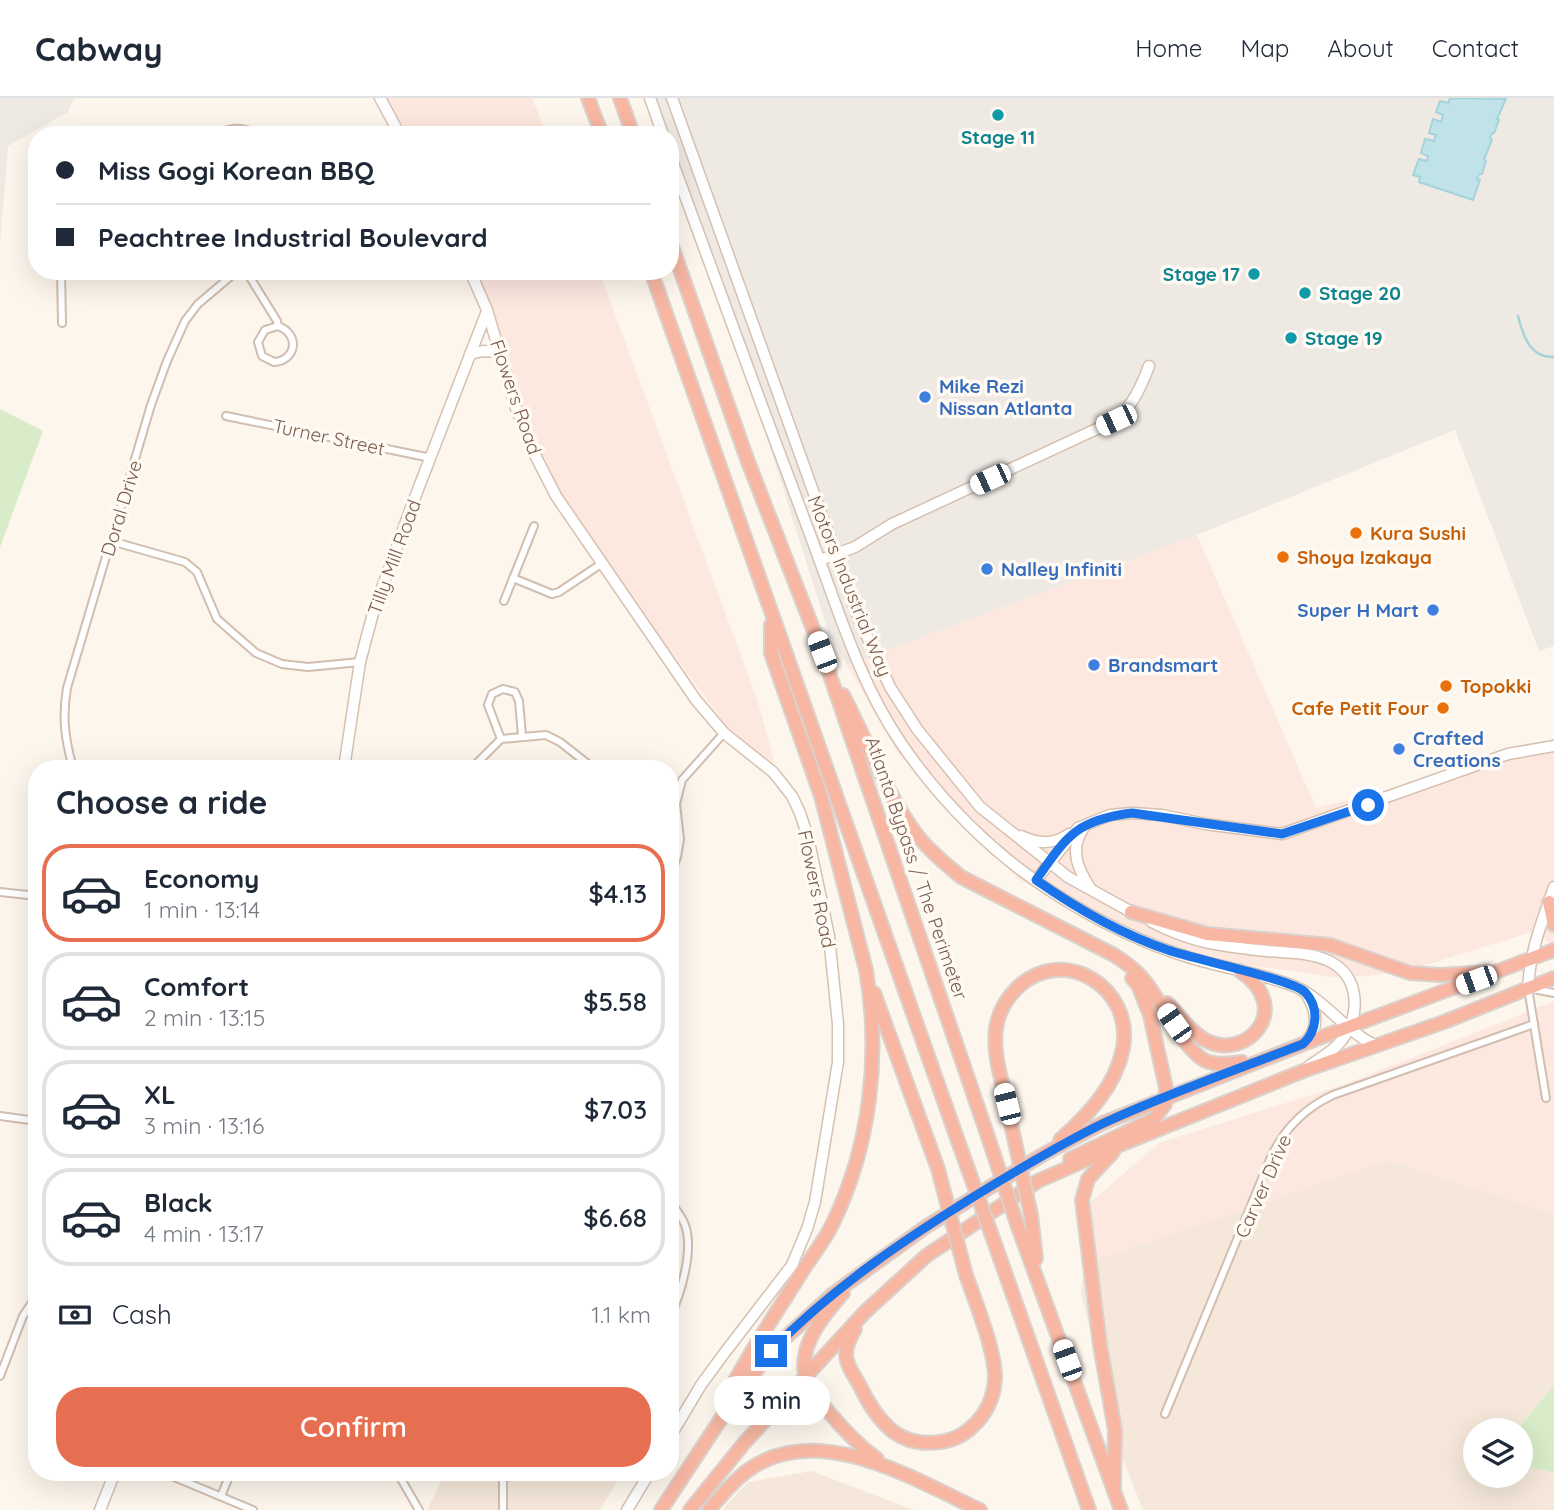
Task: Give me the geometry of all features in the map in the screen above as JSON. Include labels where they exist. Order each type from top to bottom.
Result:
[{"type":"highway","points":[[588,98],[599,126]]},
{"type":"highway","points":[[620,98],[630,126]]},
{"type":"highway","name":"Atlanta Bypass / The Perimeter","points":[[679,266],[747,458],[822,652],[1017,1224],[1121,1510]]},
{"type":"highway","points":[[654,280],[1089,1510]]},
{"type":"highway","points":[[702,1445],[739,1371],[831,1225],[854,1168],[871,1098],[871,998],[866,970],[821,796],[771,653],[771,614]]},
{"type":"highway","points":[[822,652],[893,797],[918,837],[961,877],[1114,955],[1143,979],[1201,1038],[1210,1043],[1224,1046],[1238,1042],[1262,1026],[1265,1018],[1262,996],[1252,980],[1240,971]]},
{"type":"highway","points":[[1549,902],[1554,925]]},
{"type":"highway","points":[[1131,912],[1207,934],[1330,945],[1410,973],[1440,975],[1502,971]]},
{"type":"highway","points":[[690,1510],[745,1442],[865,1312],[926,1255],[1070,1159],[1154,1119],[1161,1111],[1167,1097],[1150,1015],[1138,985],[1119,964],[1087,942]]},
{"type":"highway","points":[[661,1510],[702,1445],[771,1351],[814,1309],[927,1226],[1044,1154],[1103,1123],[1263,1059],[1554,950]]},
{"type":"highway","points":[[865,1312],[849,1339],[846,1354],[862,1390],[889,1429],[899,1435],[930,1443],[947,1441],[970,1429],[987,1410],[994,1389],[994,1366],[938,1169],[866,970]]},
{"type":"highway","points":[[1039,1284],[1031,1215],[997,1053],[996,1028],[1005,1003],[1022,984],[1048,972],[1068,971],[1094,980],[1113,997],[1121,1012],[1124,1039],[1121,1059],[1112,1079],[1092,1110],[1044,1154]]},
{"type":"highway","points":[[1038,1181],[1303,1071],[1377,1046],[1554,978]]},
{"type":"highway","points":[[1143,979],[1189,1045],[1206,1061],[1225,1064],[1263,1059]]},
{"type":"highway","points":[[1114,1488],[1115,1430],[1100,1345],[1082,1200],[1085,1185],[1092,1173],[1122,1144]]},
{"type":"highway","points":[[859,1274],[829,1309],[812,1335],[806,1352],[806,1377],[810,1387],[837,1422],[884,1465]]},
{"type":"highway","points":[[709,1510],[747,1471],[786,1454],[827,1451],[884,1465],[980,1510]]},
{"type":"main road","points":[[380,98],[395,126]]},
{"type":"main road","points":[[650,98],[660,126]]},
{"type":"main road","name":"Motors Industrial Way","points":[[671,98],[859,619],[899,701],[946,768],[980,807],[1048,863],[1131,912],[1195,941],[1311,955],[1327,960],[1345,974],[1355,995],[1356,1004],[1348,1029]]},
{"type":"main road","name":"Motors Industrial Way","points":[[679,179],[867,682],[899,741],[926,779],[974,829],[1019,869],[1098,919],[1144,941],[1194,959],[1283,983],[1304,992],[1348,1029],[1377,1046]]},
{"type":"main road","name":"Flowers Road","points":[[474,280],[487,310],[516,408],[534,453],[556,496],[696,700],[724,733],[773,772],[796,804],[808,837],[828,936],[839,1044],[815,1202],[792,1265],[701,1385],[679,1422]]},
{"type":"main road","name":"Tilly Mill Road","points":[[345,760],[360,662],[377,601],[487,310]]},
{"type":"main road","points":[[470,354],[483,351],[500,352]]},
{"type":"main road","points":[[820,560],[855,547],[892,524],[1116,420],[1138,394],[1149,366]]},
{"type":"main road","points":[[1009,831],[1037,843],[1062,838],[1083,825],[1111,815],[1132,813],[1282,834],[1508,754],[1554,746]]},
{"type":"main road","points":[[1036,880],[1083,825]]},
{"type":"main road","points":[[1083,825],[1078,836],[1075,859],[1092,890]]},
{"type":"main road","points":[[1528,988],[1530,961],[1554,887]]},
{"type":"main road","points":[[1303,1044],[1310,1038],[1316,1021],[1311,1003],[1304,992]]},
{"type":"main road","points":[[1303,1071],[1337,1045],[1348,1029]]},
{"type":"main road","points":[[100,1510],[111,1481]]},
{"type":"main road","points":[[627,1510],[645,1481]]},
{"type":"street","points":[[61,280],[62,323]]},
{"type":"street","name":"Doral Drive","points":[[71,760],[62,713],[66,688],[151,405],[185,321],[198,304],[226,280]]},
{"type":"street","points":[[252,280],[278,327]]},
{"type":"street","points":[[278,327],[290,333],[294,346],[287,358],[274,362],[262,356],[258,342],[265,330],[278,327]]},
{"type":"street","name":"Turner Street","points":[[226,416],[431,458]]},
{"type":"street","points":[[504,601],[534,526]]},
{"type":"street","points":[[111,541],[185,562],[197,572],[217,619],[256,653],[282,664],[308,667],[360,662]]},
{"type":"street","points":[[513,578],[552,594],[601,564]]},
{"type":"street","points":[[501,739],[488,705],[492,694],[503,689],[515,692],[520,702],[522,736]]},
{"type":"street","points":[[679,786],[681,780],[724,733]]},
{"type":"street","points":[[479,760],[501,739],[546,735],[583,760]]},
{"type":"street","points":[[0,892],[28,895]]},
{"type":"street","points":[[1546,1098],[1528,988],[1554,993]]},
{"type":"street","name":"Carver Drive","points":[[1165,1414],[1271,1157],[1290,1127],[1310,1108],[1333,1095],[1534,1024]]},
{"type":"street","points":[[0,1116],[28,1120]]},
{"type":"street","points":[[679,1216],[686,1226],[688,1242],[679,1292]]},
{"type":"street","points":[[0,1376],[28,1309]]},
{"type":"street","points":[[184,1481],[253,1510]]},
{"type":"street","points":[[221,1496],[227,1481]]},
{"type":"street","points":[[402,1481],[419,1510]]},
{"type":"street","points":[[503,1481],[503,1510]]},
{"type":"shaded area","points":[[0,98],[74,98],[68,112],[43,126],[28,126],[28,135],[8,146],[0,243]]},
{"type":"shaded area","points":[[386,98],[532,98],[543,126],[403,126]]},
{"type":"shaded area","points":[[644,98],[1554,98],[1554,646],[1539,651],[1455,430],[1197,535],[847,665],[828,631],[740,352],[679,191],[679,126],[655,126]]},
{"type":"shaded area","points":[[475,280],[602,280],[757,699],[775,764],[733,735],[571,517],[512,409]]},
{"type":"shaded area","points":[[1197,535],[1316,808],[1554,747],[1554,947],[1535,931],[1404,972],[1341,978],[1214,960],[1132,937],[1018,879],[897,752],[847,665]]},
{"type":"shaded area","points":[[1554,1001],[1554,1214],[1388,1160],[1084,1264],[1091,1202],[1159,1143],[1346,1084]]},
{"type":"shaded area","points":[[1388,1160],[1554,1214],[1554,1385],[1527,1418],[1463,1418],[1463,1488],[1533,1488],[1533,1467],[1554,1473],[1554,1510],[1143,1510],[1123,1460],[1081,1294],[1084,1264]]},
{"type":"shaded area","points":[[812,1471],[913,1510],[722,1510],[748,1482]]},
{"type":"shaded area","points":[[442,1481],[618,1481],[600,1510],[427,1510]]},
{"type":"green space","points":[[0,409],[43,431],[0,547]]},
{"type":"green space","points":[[1554,1385],[1554,1473],[1533,1467],[1533,1418],[1527,1418]]},
{"type":"water","points":[[1450,98],[1506,99],[1490,138],[1492,140],[1484,159],[1486,161],[1482,174],[1479,174],[1477,179],[1480,180],[1473,200],[1419,182],[1420,177],[1413,175],[1419,159],[1427,161],[1428,156],[1421,153],[1425,139],[1434,141],[1436,135],[1429,133],[1433,119],[1441,122],[1443,115],[1436,112],[1440,101],[1448,103]]},
{"type":"waterway","points":[[1518,316],[1525,338],[1533,350],[1554,357]]},
{"type":"place","name":"Stage 11","points":[[998,115]]},
{"type":"place","name":"Stage 17","points":[[1254,274]]},
{"type":"place","name":"Stage 20","points":[[1305,293]]},
{"type":"place","name":"Stage 19","points":[[1291,338]]},
{"type":"place","name":"Mike Rezi Nissan Atlanta","points":[[925,397]]},
{"type":"place","name":"Kura Sushi","points":[[1356,533]]},
{"type":"place","name":"Shoya Izakaya","points":[[1283,557]]},
{"type":"place","name":"Nalley Infiniti","points":[[987,569]]},
{"type":"place","name":"Super H Mart","points":[[1433,610]]},
{"type":"place","name":"Brandsmart","points":[[1094,665]]},
{"type":"place","name":"Topokki","points":[[1446,686]]},
{"type":"place","name":"Cafe Petit Four","points":[[1443,708]]},
{"type":"place","name":"Crafted Creations","points":[[1399,749]]},
{"type":"route","points":[[771,1351],[814,1309],[859,1274],[927,1226],[1044,1154],[1103,1123],[1303,1044],[1310,1038],[1316,1021],[1311,1003],[1304,992],[1262,976],[1187,957],[1144,941],[1098,919],[1036,880],[1079,828],[1111,815],[1132,813],[1282,834],[1368,805]]}]
